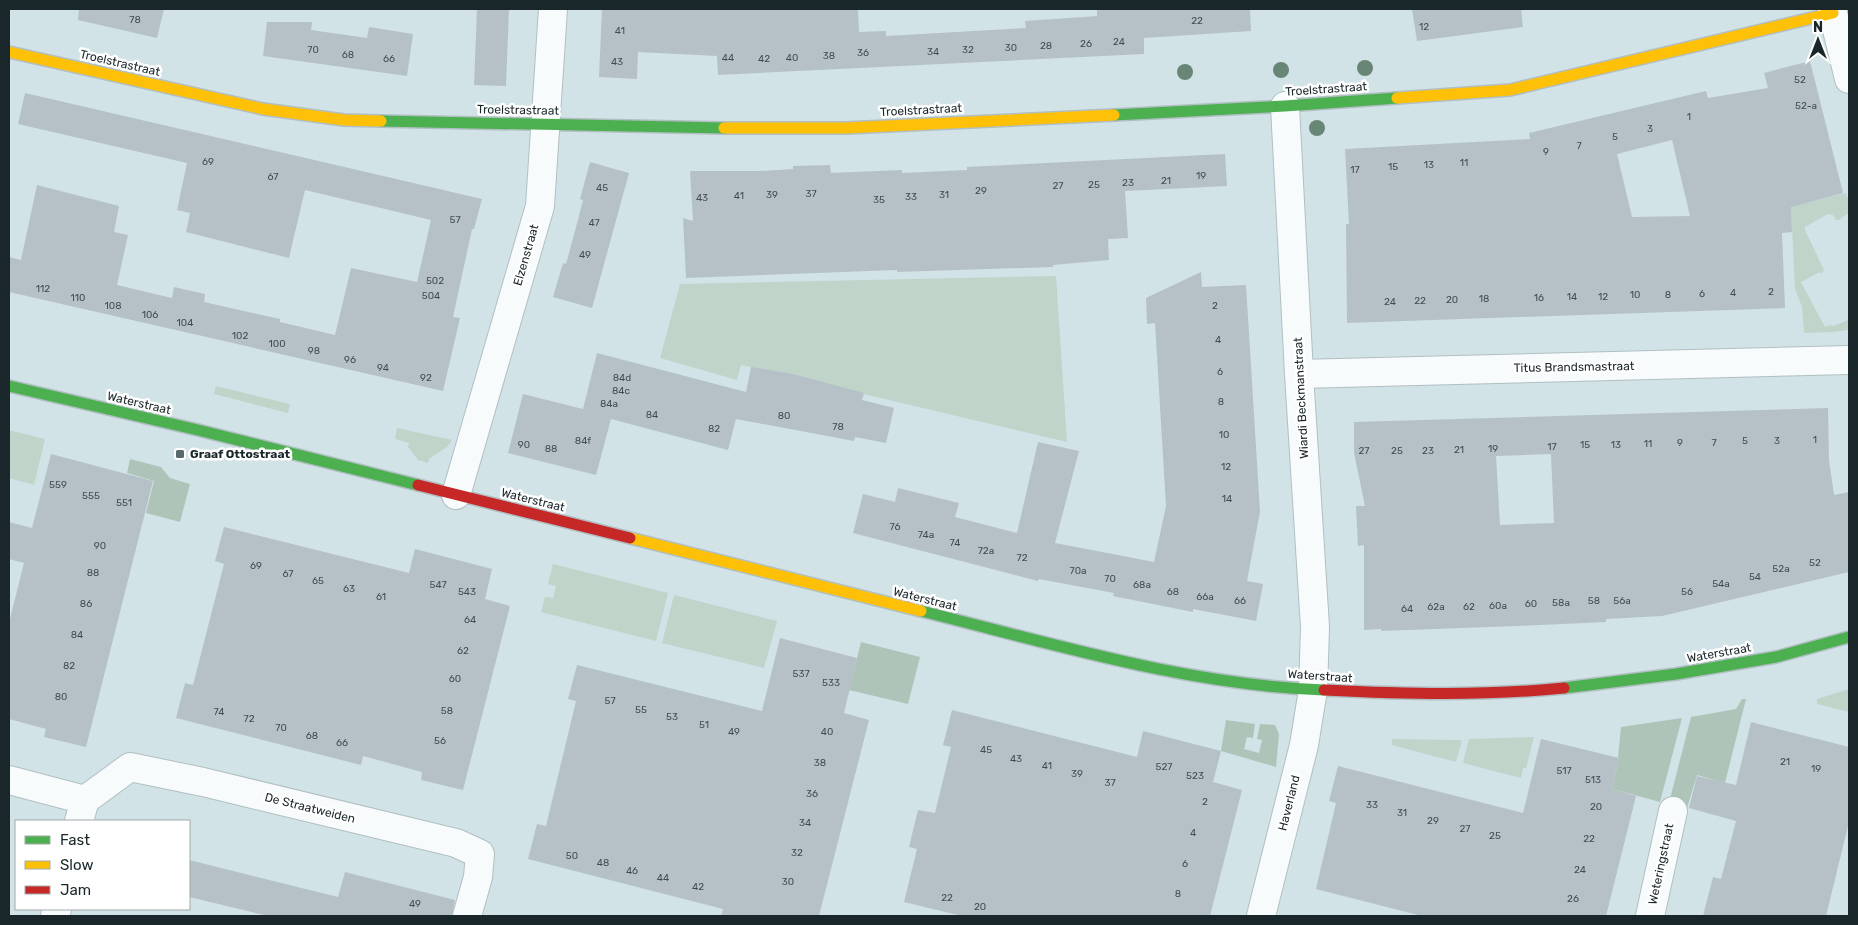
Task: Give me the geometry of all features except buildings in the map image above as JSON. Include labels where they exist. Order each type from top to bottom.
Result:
[{"type":"street","name":"Elzenstraat","points":[[456,495],[540,206],[552,9]]},
{"type":"street","name":"Troelstrastraat","points":[[9,52],[263,109],[344,120],[677,128],[846,128],[1285,106],[1510,90],[1832,11]]},
{"type":"street","points":[[1832,11],[1848,69]]},
{"type":"street","name":"Wiardi Beckmanstraat","points":[[1285,106],[1315,627],[1313,690]]},
{"type":"street","name":"Titus Brandsmastraat","points":[[1299,374],[1849,360]]},
{"type":"street","name":"Waterstraat","points":[[9,386],[189,428],[1124,662],[1218,681],[1313,690],[1408,694],[1512,693],[1599,685],[1676,674],[1776,656],[1849,637]]},
{"type":"street","name":"Haverland","points":[[1261,916],[1304,745],[1313,690]]},
{"type":"street","name":"De Straatweiden","points":[[9,780],[82,810],[130,767],[204,782],[456,844],[480,854],[478,877],[467,916]]},
{"type":"street","name":"Weteringstraat","points":[[1650,916],[1672,811]]},
{"type":"green space","points":[[1846,193],[1847,197],[1849,196],[1849,213],[1840,220],[1836,220],[1833,215],[1828,214],[1805,227],[1824,270],[1821,274],[1820,272],[1801,282],[1825,327],[1848,320],[1849,330],[1804,333],[1802,307],[1795,289],[1791,206]]},
{"type":"green space","points":[[1056,276],[1067,442],[741,365],[737,380],[660,358],[680,284]]},
{"type":"green space","points":[[216,386],[290,404],[288,413],[214,394]]},
{"type":"green space","points":[[397,428],[452,440],[447,447],[429,459],[428,463],[418,460],[408,447],[409,443],[395,439]]},
{"type":"green space","points":[[9,430],[45,439],[34,485],[9,478]]},
{"type":"green space","points":[[130,459],[161,467],[170,478],[190,484],[180,522],[146,513],[154,481],[127,473]]},
{"type":"green space","points":[[553,564],[668,593],[656,641],[541,612],[545,597],[553,598],[556,586],[548,584]]},
{"type":"green space","points":[[674,595],[777,621],[764,668],[662,643]]},
{"type":"green space","points":[[861,642],[920,657],[908,704],[849,690]]},
{"type":"green space","points":[[1849,689],[1849,712],[1817,704],[1817,699]]},
{"type":"green space","points":[[1742,699],[1746,699],[1725,783],[1697,775],[1687,808],[1669,803],[1691,717],[1736,709]]},
{"type":"green space","points":[[1682,718],[1660,802],[1612,789],[1619,758],[1621,727]]},
{"type":"green space","points":[[1226,720],[1255,724],[1253,738],[1247,737],[1244,749],[1259,753],[1262,740],[1257,739],[1260,724],[1275,725],[1279,734],[1276,767],[1221,751]]},
{"type":"green space","points":[[1534,737],[1526,768],[1523,768],[1521,778],[1463,763],[1469,739]]},
{"type":"green space","points":[[1392,739],[1462,740],[1456,762],[1392,745]]},
{"type":"traffic: fast","points":[[1114,115],[1397,98]]},
{"type":"traffic: fast","points":[[381,121],[724,128]]},
{"type":"traffic: fast","points":[[9,386],[198,430],[418,485]]},
{"type":"traffic: fast","points":[[921,611],[1171,672],[1273,687],[1324,690]]},
{"type":"traffic: fast","points":[[1564,688],[1676,674],[1776,657],[1849,637]]},
{"type":"traffic: slow","points":[[1397,98],[1510,90],[1833,13]]},
{"type":"traffic: slow","points":[[9,52],[263,109],[344,120],[381,121]]},
{"type":"traffic: slow","points":[[724,128],[846,128],[1114,115]]},
{"type":"traffic: slow","points":[[630,538],[921,611]]},
{"type":"traffic: jam","points":[[418,485],[630,538]]},
{"type":"traffic: jam","points":[[1324,690],[1444,694],[1564,688]]},
{"type":"place","name":"Graaf Ottostraat","points":[[180,454]]}]
